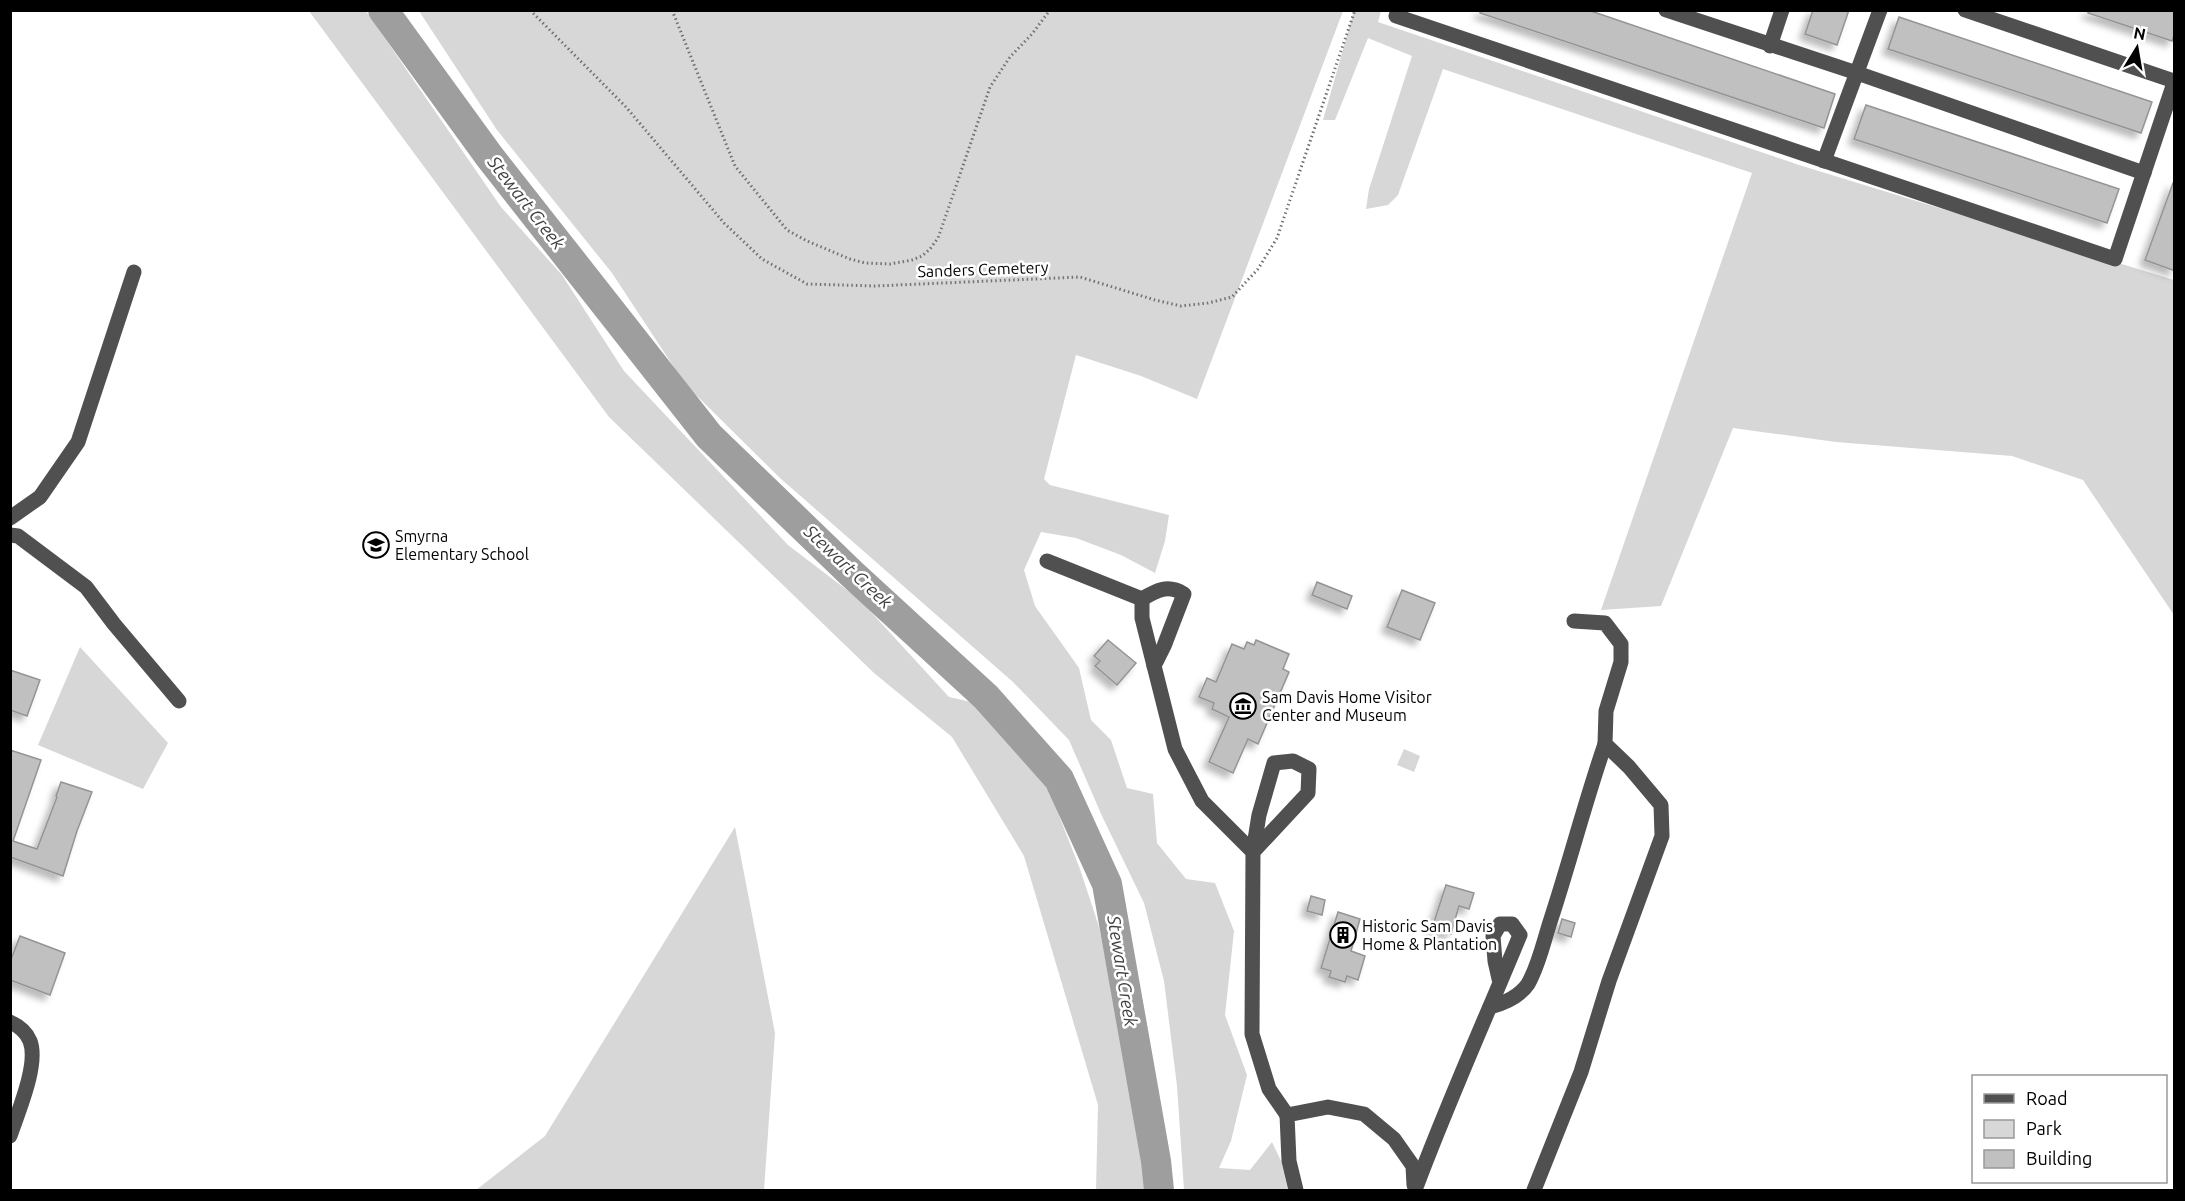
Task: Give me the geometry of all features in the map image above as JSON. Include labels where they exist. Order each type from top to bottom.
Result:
[{"type":"street","points":[[1398,10],[1396,16],[2115,259],[2175,82],[1965,10]]},
{"type":"street","points":[[1666,10],[1857,73],[2144,173]]},
{"type":"street","points":[[1770,46],[1782,10]]},
{"type":"street","points":[[1824,161],[1880,10]]},
{"type":"street","points":[[10,518],[40,497],[78,442],[134,272]]},
{"type":"street","points":[[10,535],[18,536],[86,587],[179,701]]},
{"type":"street","points":[[1047,561],[1142,599]]},
{"type":"street","points":[[1142,599],[1156,591],[1174,588],[1185,594],[1154,666]]},
{"type":"street","points":[[1142,599],[1142,618],[1175,749],[1203,801],[1253,852]]},
{"type":"street","points":[[1490,1007],[1510,1001],[1527,984],[1531,976],[1605,744],[1606,711],[1621,662],[1621,644],[1605,623],[1574,621]]},
{"type":"street","points":[[1534,1191],[1581,1072],[1609,981],[1662,836],[1661,805],[1629,767],[1605,744]]},
{"type":"street","points":[[1253,852],[1308,793],[1309,769],[1293,762],[1274,763],[1259,815],[1253,852],[1252,1034],[1269,1089],[1287,1115],[1289,1161],[1296,1191]]},
{"type":"street","points":[[1414,1191],[1438,1126],[1490,1007],[1500,983],[1520,935],[1512,924],[1500,924],[1493,936],[1500,983]]},
{"type":"street","points":[[10,1022],[22,1028],[30,1040],[33,1054],[10,1134]]},
{"type":"street","points":[[1287,1115],[1328,1107],[1364,1113],[1394,1139],[1413,1166],[1414,1191]]},
{"type":"street","points":[[10,1121],[10,1134]]},
{"type":"path","name":"Sanders Cemetery","points":[[530,10],[626,107],[724,223],[762,260],[807,284],[875,286],[1080,277],[1181,306],[1232,297],[1258,269],[1277,238],[1355,10]]},
{"type":"path","points":[[672,10],[735,166],[774,215],[787,230],[807,241],[850,259],[879,264],[912,260],[930,249],[938,238],[990,87],[1010,57],[1050,10]]},
{"type":"green space","points":[[309,11],[366,11],[501,207],[562,275],[624,371],[788,545],[860,600],[949,697],[980,704],[991,722],[1043,775],[1080,869],[1099,927],[1124,1050],[1147,1146],[1148,1190],[1096,1190],[1098,1105],[1024,856],[952,737],[874,673],[609,417]]},
{"type":"green space","points":[[419,11],[1343,11],[1197,399],[1141,376],[1076,355],[1044,479],[1050,485],[1169,515],[1165,541],[1155,573],[1121,555],[1076,538],[1041,532],[1024,570],[1035,606],[1079,668],[1091,720],[1111,740],[1127,788],[1153,794],[1157,843],[1186,879],[1215,883],[1234,931],[1225,1015],[1247,1075],[1231,1141],[1219,1168],[1250,1170],[1272,1142],[1281,1161],[1288,1190],[1184,1190],[1177,1086],[1164,981],[1144,903],[1069,740],[1013,682],[780,478],[685,384],[612,273],[497,130]]},
{"type":"green space","points":[[1354,11],[1381,11],[1378,22],[1799,165],[2174,280],[2174,615],[2083,480],[2012,456],[1836,442],[1733,428],[1661,606],[1601,610],[1752,173],[1443,69],[1398,195],[1388,205],[1366,209],[1369,189],[1412,56],[1368,38],[1335,120],[1323,120]]},
{"type":"green space","points":[[80,647],[168,743],[143,789],[38,745]]},
{"type":"green space","points":[[1404,749],[1420,756],[1414,772],[1397,765]]},
{"type":"green space","points":[[735,827],[775,1033],[764,1190],[476,1190],[545,1136]]},
{"type":"building","points":[[1480,10],[1588,10],[1835,94],[1824,128],[1480,13]]},
{"type":"building","points":[[1813,10],[1849,10],[1837,45],[1805,34]]},
{"type":"building","points":[[2088,10],[2175,10],[2175,33],[2172,41],[2088,13]]},
{"type":"building","points":[[1899,17],[2152,102],[2141,133],[1888,49]]},
{"type":"building","points":[[1866,105],[2119,189],[2107,223],[1854,139]]},
{"type":"building","points":[[2173,183],[2175,183],[2175,271],[2145,260]]},
{"type":"building","points":[[1317,582],[1352,596],[1347,609],[1312,595]]},
{"type":"building","points":[[1402,590],[1435,603],[1420,640],[1387,627]]},
{"type":"building","points":[[1108,640],[1136,663],[1117,685],[1095,666],[1100,661],[1094,656]]},
{"type":"building","name":"Sam Davis Home Visitor Center and Museum","points":[[1256,640],[1289,654],[1283,669],[1289,672],[1258,744],[1248,739],[1233,773],[1209,762],[1229,717],[1212,709],[1214,703],[1199,697],[1207,678],[1216,682],[1232,644],[1244,649],[1247,642],[1254,645]]},
{"type":"building","points":[[10,670],[40,680],[27,716],[10,710]]},
{"type":"building","points":[[10,750],[41,760],[13,841],[37,849],[61,782],[92,792],[63,876],[10,857]]},
{"type":"building","points":[[1446,885],[1474,893],[1469,909],[1459,906],[1451,934],[1432,928]]},
{"type":"building","points":[[1311,896],[1325,900],[1322,915],[1307,911]]},
{"type":"building","name":"Historic Sam Davis Home & Plantation","points":[[1338,912],[1360,919],[1351,951],[1365,956],[1358,980],[1347,976],[1345,982],[1329,977],[1331,971],[1321,968]]},
{"type":"building","points":[[1562,919],[1575,923],[1571,937],[1558,933]]},
{"type":"building","points":[[20,936],[65,953],[50,995],[10,980],[10,962]]},
{"type":"waterway","name":"Stewart Creek","points":[[383,10],[489,156],[709,436],[852,574],[986,697],[1059,779],[1107,884],[1156,1161],[1159,1190]]},
{"type":"place","name":"Smyrna Elementary School","points":[[376,545]]},
{"type":"place","name":"Sam Davis Home Visitor Center and Museum","points":[[1243,706]]},
{"type":"place","name":"Historic Sam Davis Home & Plantation","points":[[1343,935]]}]
